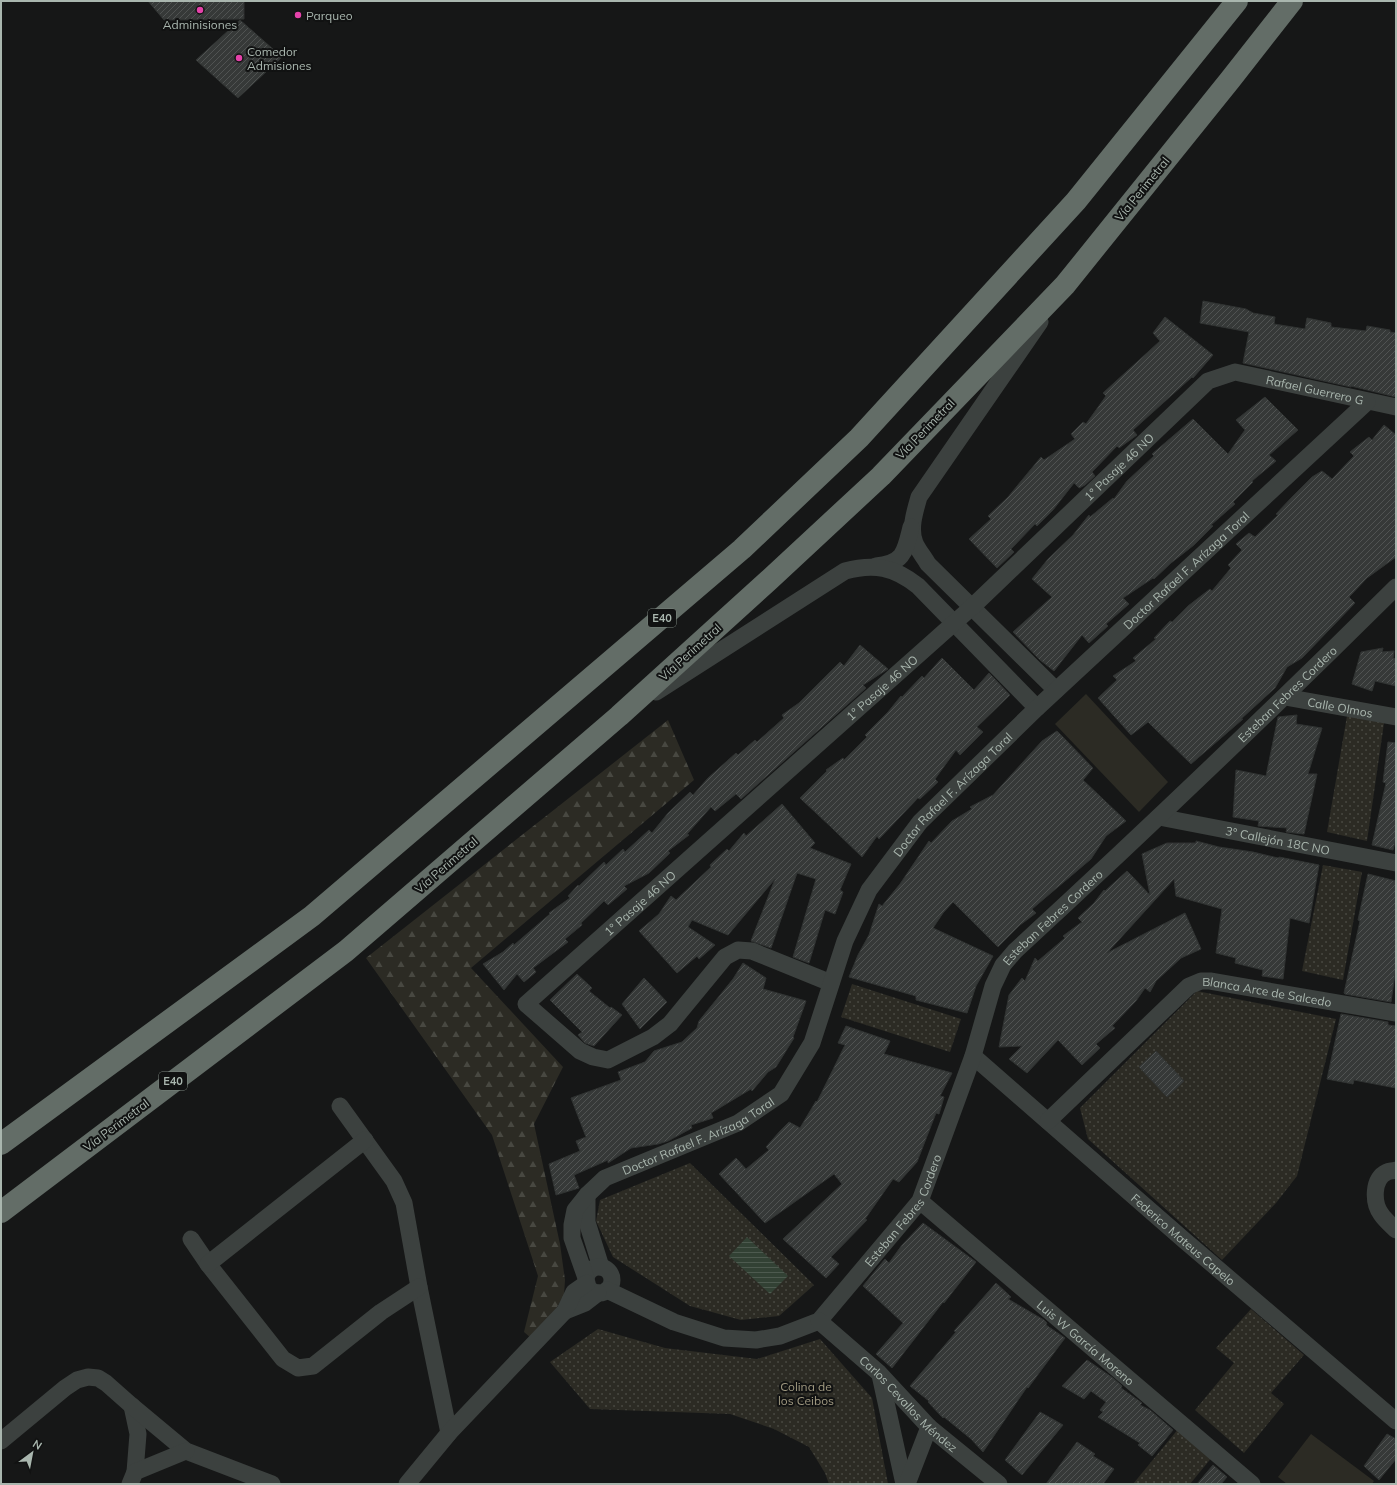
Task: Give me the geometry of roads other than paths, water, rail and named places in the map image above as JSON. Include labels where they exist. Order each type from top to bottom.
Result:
[{"type":"highway","name":"E40","points":[[1,1144],[312,916],[742,549],[859,438],[1076,201],[1237,1]]},
{"type":"highway","name":"Vía Perimetral","points":[[1,1212],[346,951],[619,716],[881,476],[1065,285],[1292,1]]},
{"type":"street","points":[[869,567],[887,565],[896,561],[901,556],[904,551],[919,497],[1065,285]]},
{"type":"street","name":"Rafael Guerrero G","points":[[1235,372],[1367,402],[1396,407]]},
{"type":"street","name":"1° Pasaje 46 NO","points":[[831,983],[752,951],[738,950],[725,957],[670,1024],[653,1037],[608,1060],[593,1057],[580,1051],[526,1004],[972,607],[1208,381],[1235,372]]},
{"type":"street","name":"Doctor Rafael F. Arízaga Toral","points":[[594,1286],[572,1238],[572,1225],[575,1210],[587,1195],[605,1178],[738,1123],[781,1094],[812,1043],[845,941],[869,890],[920,822],[1056,690],[1367,402]]},
{"type":"street","points":[[914,515],[913,528],[915,542],[928,564],[1056,690]]},
{"type":"street","points":[[619,716],[845,571],[859,567],[878,567],[897,572],[913,582],[1037,708]]},
{"type":"street","name":"Esteban Febres Cordero","points":[[818,1321],[920,1201],[973,1056],[993,986],[1003,965],[1015,951],[1285,697],[1396,587]]},
{"type":"street","name":"Calle Olmos","points":[[1285,697],[1396,717]]},
{"type":"street","name":"3° Callejón 18C NO","points":[[1159,817],[1396,863]]},
{"type":"street","name":"Blanca Arce de Salcedo","points":[[1048,1121],[1189,986],[1195,982],[1210,981],[1396,1013]]},
{"type":"street","name":"Federico Mateus Capelo","points":[[973,1056],[1190,1245],[1396,1421]]},
{"type":"street","points":[[340,1106],[394,1181],[404,1203],[419,1288],[449,1433]]},
{"type":"street","points":[[208,1264],[365,1140]]},
{"type":"street","points":[[1396,1170],[1386,1172],[1380,1178],[1376,1187],[1375,1200],[1380,1214],[1396,1230]]},
{"type":"street","points":[[587,1195],[587,1222],[600,1267]]},
{"type":"street","name":"Luis W García Moreno","points":[[920,1201],[1252,1484]]},
{"type":"street","points":[[191,1239],[208,1264],[283,1359],[298,1368],[313,1366],[381,1312],[419,1288]]},
{"type":"street","points":[[407,1484],[449,1433],[565,1311],[585,1303],[594,1286],[591,1270],[600,1267],[606,1269],[612,1277],[612,1282],[594,1286]]},
{"type":"street","points":[[594,1286],[674,1322],[724,1338],[756,1340],[780,1336],[818,1321]]},
{"type":"street","name":"Carlos Cevallos Méndez","points":[[818,1321],[879,1373],[928,1427],[999,1484]]},
{"type":"street","points":[[879,1373],[905,1484]]},
{"type":"street","points":[[1,1441],[65,1388],[77,1380],[88,1377],[98,1378],[106,1382],[186,1451],[272,1484]]},
{"type":"street","points":[[132,1406],[138,1434],[133,1478]]},
{"type":"street","points":[[905,1484],[928,1427]]},
{"type":"street","points":[[133,1478],[186,1451]]},
{"type":"place","name":"Adminisiones","points":[[200,10]]},
{"type":"place","name":"Parqueo","points":[[298,15]]},
{"type":"place","name":"Comedor Admisiones","points":[[239,58]]},
{"type":"park label","name":"Colina de los Ceibos","points":[[806,1393]]}]
